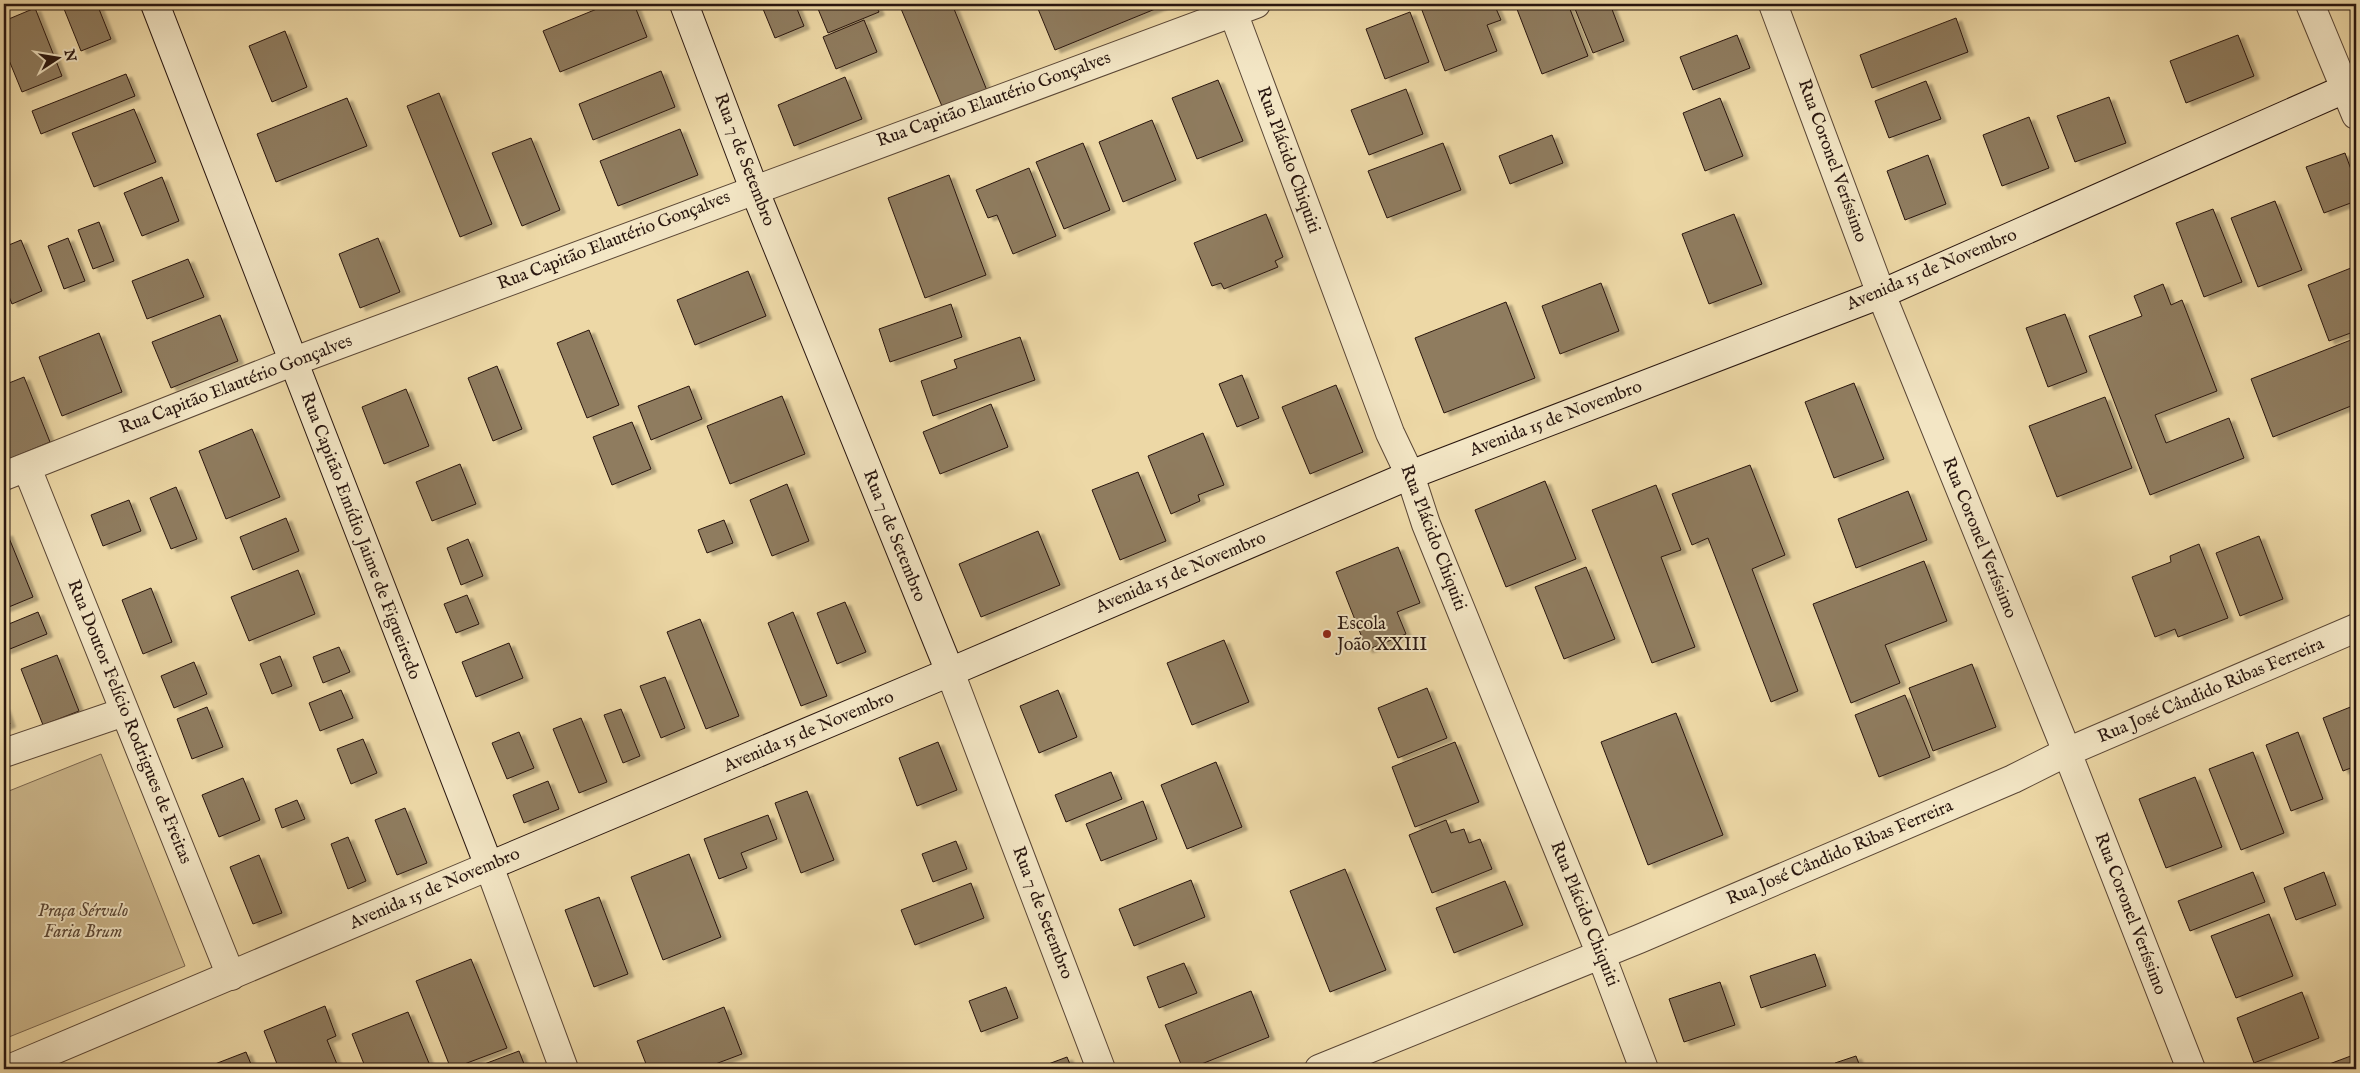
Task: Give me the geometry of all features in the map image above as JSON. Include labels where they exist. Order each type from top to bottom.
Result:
[{"type":"street","name":"Rua Capitão Emídio Jaime de Figueiredo","points":[[155,4],[292,362],[489,866],[564,1069]]},
{"type":"street","name":"Rua 7 de Setembro","points":[[684,4],[754,189],[950,672],[1101,1069]]},
{"type":"street","name":"Rua Coronel Veríssimo","points":[[1774,4],[1881,294],[2067,752],[2191,1069]]},
{"type":"street","points":[[2310,4],[2351,86],[2356,115]]},
{"type":"street","name":"Rua Capitão Elautério Gonçalves","points":[[15,472],[292,362],[1240,7]]},
{"type":"street","name":"Rua Plácido Chiquiti","points":[[1240,7],[1390,433],[1410,474],[1426,524],[1601,955],[1644,1069]]},
{"type":"street","name":"Avenida 15 de Novembro","points":[[9,1069],[950,672],[1410,474],[1881,294],[2351,86]]},
{"type":"street","name":"Rua Doutor Felício Rodrigues de Freitas","points":[[15,472],[124,712],[230,976]]},
{"type":"street","name":"Rua José Cândido Ribas Ferreira","points":[[1319,1069],[1601,955],[2004,783],[2067,752],[2356,628]]},
{"type":"street","points":[[4,753],[124,712]]},
{"type":"green space","name":"Praça Sérvulo Faria Brum","points":[[101,754],[185,966],[4,1039],[4,793]]},
{"type":"building","points":[[62,4],[97,4],[111,39],[81,51]]},
{"type":"building","points":[[609,4],[634,4],[647,37],[560,72],[543,31]]},
{"type":"building","points":[[761,4],[795,4],[804,26],[775,38]]},
{"type":"building","points":[[816,4],[875,4],[879,12],[828,33]]},
{"type":"building","points":[[899,4],[952,4],[988,93],[944,111]]},
{"type":"building","points":[[1036,4],[1164,4],[1165,5],[1055,50]]},
{"type":"building","points":[[1494,4],[1501,20],[1487,25],[1497,51],[1445,71],[1420,5]]},
{"type":"building","points":[[1515,4],[1568,4],[1588,56],[1542,74]]},
{"type":"building","points":[[1573,4],[1610,4],[1624,41],[1593,53]]},
{"type":"building","points":[[35,8],[62,76],[22,92],[4,48],[4,21]]},
{"type":"building","points":[[1410,12],[1429,62],[1385,79],[1366,29]]},
{"type":"building","points":[[1956,18],[1968,52],[1872,88],[1860,55]]},
{"type":"building","points":[[864,20],[877,52],[836,69],[823,37]]},
{"type":"building","points":[[285,31],[307,87],[272,102],[249,46]]},
{"type":"building","points":[[1737,35],[1750,68],[1693,90],[1680,57]]},
{"type":"building","points":[[2238,35],[2254,76],[2186,103],[2170,61]]},
{"type":"building","points":[[661,71],[675,107],[593,140],[579,104]]},
{"type":"building","points":[[126,74],[135,96],[41,134],[32,111]]},
{"type":"building","points":[[845,77],[862,119],[794,146],[778,105]]},
{"type":"building","points":[[1218,80],[1243,141],[1197,159],[1172,98]]},
{"type":"building","points":[[1926,81],[1941,119],[1889,138],[1875,101]]},
{"type":"building","points":[[1406,89],[1423,134],[1369,155],[1351,110]]},
{"type":"building","points":[[439,93],[492,224],[460,237],[407,106]]},
{"type":"building","points":[[2109,97],[2126,143],[2075,162],[2057,116]]},
{"type":"building","points":[[347,98],[367,146],[276,182],[257,134]]},
{"type":"building","points":[[1720,98],[1743,156],[1705,171],[1683,113]]},
{"type":"building","points":[[134,109],[156,162],[94,187],[72,133]]},
{"type":"building","points":[[2029,117],[2049,168],[2002,186],[1983,135]]},
{"type":"building","points":[[1152,120],[1176,180],[1123,202],[1099,142]]},
{"type":"building","points":[[680,129],[698,175],[618,206],[600,161]]},
{"type":"building","points":[[1552,135],[1563,163],[1510,184],[1499,156]]},
{"type":"building","points":[[531,138],[560,210],[522,226],[492,153]]},
{"type":"building","points":[[1083,143],[1110,210],[1064,229],[1036,162]]},
{"type":"building","points":[[1443,143],[1461,190],[1387,218],[1368,171]]},
{"type":"building","points":[[2345,153],[2356,183],[2356,201],[2324,213],[2306,167]]},
{"type":"building","points":[[1928,155],[1946,204],[1905,220],[1887,171]]},
{"type":"building","points":[[1029,168],[1056,236],[1013,254],[997,215],[988,218],[976,190]]},
{"type":"building","points":[[949,175],[986,275],[925,298],[888,198]]},
{"type":"building","points":[[162,177],[179,221],[142,236],[124,193]]},
{"type":"building","points":[[2275,201],[2302,270],[2258,287],[2231,218]]},
{"type":"building","points":[[2213,209],[2242,282],[2204,297],[2176,223]]},
{"type":"building","points":[[1266,214],[1283,257],[1275,261],[1278,267],[1224,289],[1221,283],[1212,286],[1194,243]]},
{"type":"building","points":[[1734,214],[1762,284],[1709,304],[1682,234]]},
{"type":"building","points":[[99,222],[114,261],[93,269],[78,230]]},
{"type":"building","points":[[68,238],[85,281],[64,289],[48,246]]},
{"type":"building","points":[[378,238],[400,292],[360,308],[339,254]]},
{"type":"building","points":[[21,240],[42,291],[12,304],[4,284],[4,247]]},
{"type":"building","points":[[188,259],[204,297],[147,319],[132,281]]},
{"type":"building","points":[[2356,266],[2356,331],[2329,341],[2308,285]]},
{"type":"building","points":[[748,271],[766,316],[695,345],[677,300]]},
{"type":"building","points":[[1601,283],[1619,331],[1560,354],[1542,306]]},
{"type":"building","points":[[2163,284],[2171,305],[2182,300],[2217,391],[2155,415],[2166,443],[2229,418],[2244,458],[2150,495],[2089,336],[2142,316],[2134,296]]},
{"type":"building","points":[[1506,302],[1535,378],[1444,413],[1415,338]]},
{"type":"building","points":[[951,304],[962,337],[890,362],[879,329]]},
{"type":"building","points":[[2065,314],[2087,372],[2048,387],[2026,328]]},
{"type":"building","points":[[220,315],[238,361],[171,388],[152,342]]},
{"type":"building","points":[[589,330],[619,405],[587,418],[557,343]]},
{"type":"building","points":[[99,333],[122,392],[62,416],[39,357]]},
{"type":"building","points":[[1020,337],[1035,380],[933,416],[921,381],[957,368],[954,360]]},
{"type":"building","points":[[2356,338],[2356,404],[2273,437],[2251,379]]},
{"type":"building","points":[[497,366],[522,429],[493,441],[468,378]]},
{"type":"building","points":[[1242,375],[1259,418],[1237,427],[1219,384]]},
{"type":"building","points":[[24,377],[50,442],[4,461],[4,385]]},
{"type":"building","points":[[1854,383],[1884,459],[1834,478],[1805,402]]},
{"type":"building","points":[[1336,385],[1363,452],[1310,474],[1282,407]]},
{"type":"building","points":[[689,386],[702,419],[651,440],[638,406]]},
{"type":"building","points":[[406,389],[429,446],[384,464],[362,407]]},
{"type":"building","points":[[782,396],[805,454],[730,484],[707,426]]},
{"type":"building","points":[[2105,397],[2132,468],[2057,497],[2029,426]]},
{"type":"building","points":[[991,404],[1008,447],[940,474],[923,432]]},
{"type":"building","points":[[632,422],[651,469],[612,485],[593,437]]},
{"type":"building","points":[[252,429],[280,497],[226,519],[199,451]]},
{"type":"building","points":[[1203,433],[1224,485],[1198,495],[1200,501],[1171,514],[1148,456]]},
{"type":"building","points":[[460,464],[476,504],[432,521],[416,482]]},
{"type":"building","points":[[1750,465],[1785,555],[1752,569],[1798,691],[1771,702],[1708,538],[1692,545],[1672,494]]},
{"type":"building","points":[[1138,472],[1166,541],[1120,560],[1092,490]]},
{"type":"building","points":[[1545,481],[1576,559],[1506,587],[1475,510]]},
{"type":"building","points":[[787,484],[809,541],[772,556],[750,500]]},
{"type":"building","points":[[1656,485],[1681,550],[1661,557],[1695,647],[1652,663],[1592,510]]},
{"type":"building","points":[[176,487],[197,539],[171,549],[150,498]]},
{"type":"building","points":[[1908,491],[1927,540],[1856,568],[1838,519]]},
{"type":"building","points":[[129,500],[141,531],[103,546],[91,515]]},
{"type":"building","points":[[286,518],[299,551],[253,570],[240,537]]},
{"type":"building","points":[[724,520],[733,543],[707,553],[698,530]]},
{"type":"building","points":[[1038,531],[1060,585],[981,617],[959,564]]},
{"type":"building","points":[[7,533],[33,597],[4,609],[4,534]]},
{"type":"building","points":[[2259,536],[2283,599],[2240,616],[2216,553]]},
{"type":"building","points":[[468,539],[483,576],[461,585],[447,548]]},
{"type":"building","points":[[2199,544],[2228,618],[2178,637],[2175,629],[2155,637],[2132,577],[2171,562],[2170,556]]},
{"type":"building","points":[[1398,547],[1420,603],[1397,612],[1406,634],[1367,650],[1336,572]]},
{"type":"building","points":[[1924,561],[1947,621],[1885,645],[1900,683],[1851,703],[1813,604]]},
{"type":"building","points":[[1586,567],[1615,639],[1564,659],[1535,587]]},
{"type":"building","points":[[298,570],[315,614],[249,641],[231,597]]},
{"type":"building","points":[[151,588],[172,642],[143,654],[122,600]]},
{"type":"building","points":[[467,595],[479,624],[456,633],[444,604]]},
{"type":"building","points":[[845,602],[866,652],[837,664],[817,613]]},
{"type":"building","points":[[38,612],[47,634],[5,651],[4,626]]},
{"type":"building","points":[[793,612],[827,696],[801,706],[768,623]]},
{"type":"building","points":[[700,619],[739,716],[706,729],[667,632]]},
{"type":"building","points":[[1224,640],[1249,702],[1192,725],[1167,663]]},
{"type":"building","points":[[509,643],[523,678],[476,697],[462,662]]},
{"type":"building","points":[[339,647],[350,672],[323,683],[313,657]]},
{"type":"building","points":[[57,655],[79,711],[43,725],[21,669]]},
{"type":"building","points":[[280,656],[292,686],[272,694],[260,664]]},
{"type":"building","points":[[194,662],[207,694],[174,708],[161,676]]},
{"type":"building","points":[[1972,664],[1996,727],[1933,751],[1909,688]]},
{"type":"building","points":[[665,677],[685,728],[661,738],[640,686]]},
{"type":"building","points":[[1427,688],[1447,738],[1398,758],[1378,708]]},
{"type":"building","points":[[341,690],[353,718],[320,731],[309,703]]},
{"type":"building","points":[[1058,690],[1077,737],[1039,753],[1020,706]]},
{"type":"building","points":[[1905,695],[1930,757],[1879,777],[1855,715]]},
{"type":"building","points":[[2353,706],[2356,713],[2356,766],[2343,771],[2323,718]]},
{"type":"building","points":[[4,707],[10,724],[4,727]]},
{"type":"building","points":[[207,707],[223,747],[192,759],[177,719]]},
{"type":"building","points":[[621,709],[640,756],[623,763],[604,715]]},
{"type":"building","points":[[1676,713],[1723,835],[1648,865],[1601,742]]},
{"type":"building","points":[[581,718],[607,782],[579,793],[553,729]]},
{"type":"building","points":[[519,732],[534,768],[507,779],[492,743]]},
{"type":"building","points":[[2298,732],[2323,799],[2291,811],[2266,745]]},
{"type":"building","points":[[363,739],[377,773],[351,784],[337,749]]},
{"type":"building","points":[[938,742],[957,790],[917,806],[899,758]]},
{"type":"building","points":[[1455,742],[1479,802],[1415,827],[1392,767]]},
{"type":"building","points":[[2253,752],[2284,833],[2241,850],[2209,769]]},
{"type":"building","points":[[1216,762],[1242,827],[1187,849],[1161,785]]},
{"type":"building","points":[[1111,772],[1122,799],[1066,822],[1055,795]]},
{"type":"building","points":[[2195,777],[2222,847],[2166,868],[2139,799]]},
{"type":"building","points":[[243,778],[260,820],[219,837],[202,795]]},
{"type":"building","points":[[548,781],[559,809],[524,823],[513,795]]},
{"type":"building","points":[[807,791],[834,860],[801,873],[775,803]]},
{"type":"building","points":[[297,800],[305,819],[282,828],[275,809]]},
{"type":"building","points":[[1143,801],[1157,839],[1101,861],[1086,824]]},
{"type":"building","points":[[405,808],[427,863],[397,875],[375,820]]},
{"type":"building","points":[[768,815],[777,839],[741,853],[747,868],[719,879],[704,839]]},
{"type":"building","points":[[1446,820],[1451,833],[1464,829],[1469,843],[1480,839],[1492,869],[1432,893],[1409,835]]},
{"type":"building","points":[[348,837],[366,881],[348,889],[331,844]]},
{"type":"building","points":[[956,841],[967,869],[933,882],[922,854]]},
{"type":"building","points":[[689,854],[721,937],[663,960],[631,877]]},
{"type":"building","points":[[259,855],[282,913],[253,924],[230,867]]},
{"type":"building","points":[[1345,869],[1386,970],[1330,992],[1290,891]]},
{"type":"building","points":[[2253,872],[2265,902],[2190,931],[2178,901]]},
{"type":"building","points":[[2324,872],[2336,905],[2296,920],[2284,888]]},
{"type":"building","points":[[1191,880],[1205,917],[1134,946],[1119,909]]},
{"type":"building","points":[[1505,881],[1523,925],[1454,953],[1436,908]]},
{"type":"building","points":[[971,883],[984,918],[915,945],[901,910]]},
{"type":"building","points":[[599,897],[628,974],[594,987],[565,910]]},
{"type":"building","points":[[2269,914],[2293,976],[2236,998],[2211,936]]},
{"type":"building","points":[[1815,954],[1826,986],[1761,1008],[1750,976]]},
{"type":"building","points":[[471,959],[507,1048],[451,1069],[416,981]]},
{"type":"building","points":[[1184,963],[1197,993],[1159,1008],[1147,977]]},
{"type":"building","points":[[1720,982],[1735,1025],[1684,1042],[1669,999]]},
{"type":"building","points":[[1006,987],[1018,1018],[981,1032],[969,1001]]},
{"type":"building","points":[[1251,991],[1269,1037],[1189,1069],[1183,1069],[1165,1025]]},
{"type":"building","points":[[2302,992],[2319,1038],[2254,1063],[2237,1018]]},
{"type":"building","points":[[325,1006],[336,1036],[327,1040],[339,1069],[279,1069],[264,1031]]},
{"type":"building","points":[[724,1007],[742,1054],[702,1069],[648,1069],[637,1041]]},
{"type":"building","points":[[408,1012],[431,1068],[366,1069],[352,1034]]},
{"type":"building","points":[[519,1051],[526,1069],[480,1069],[479,1066]]},
{"type":"building","points":[[246,1052],[253,1069],[202,1069]]},
{"type":"building","points":[[2356,1054],[2356,1069],[2316,1069]]},
{"type":"building","points":[[1856,1056],[1861,1069],[1837,1069],[1835,1063]]},
{"type":"building","points":[[1067,1057],[1072,1069],[1035,1069]]},
{"type":"place","name":"Escola João XXIII","points":[[1327,634]]}]
